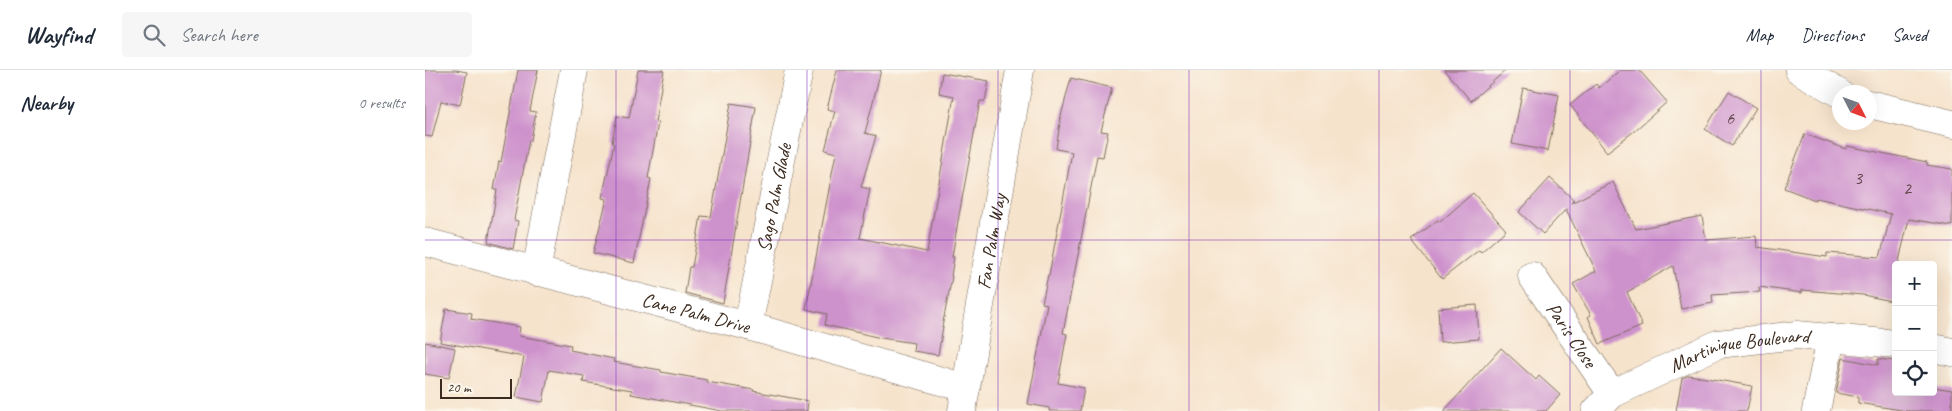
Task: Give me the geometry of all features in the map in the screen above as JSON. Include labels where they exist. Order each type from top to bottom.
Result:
[{"type":"street","points":[[536,272],[574,70]]},
{"type":"street","name":"Sago Palm Glade","points":[[747,326],[799,70]]},
{"type":"street","name":"Fan Palm Way","points":[[964,399],[1020,70]]},
{"type":"street","points":[[1811,73],[1832,88]]},
{"type":"street","points":[[1877,106],[1952,124]]},
{"type":"street","name":"Cane Palm Drive","points":[[425,242],[747,326],[964,399]]},
{"type":"street","name":"Paris Close","points":[[1532,276],[1604,402]]},
{"type":"street","name":"Martinique Boulevard","points":[[1604,402],[1718,344],[1797,335],[1892,344]]},
{"type":"street","points":[[1816,411],[1831,338]]},
{"type":"street","points":[[1937,349],[1952,352]]},
{"type":"building","points":[[425,70],[467,72],[460,105],[441,101],[432,137],[425,136]]},
{"type":"building","points":[[518,70],[538,70],[530,111],[536,112],[514,220],[518,221],[513,249],[488,242],[497,190],[494,190],[499,161],[501,162]]},
{"type":"building","points":[[638,70],[664,70],[655,122],[658,123],[648,178],[651,179],[634,263],[593,253],[607,199],[602,198],[614,144],[612,143],[617,116],[629,118]]},
{"type":"building","points":[[837,70],[881,70],[865,133],[876,136],[861,187],[870,189],[860,238],[927,252],[954,96],[939,93],[942,73],[989,81],[985,101],[980,101],[952,257],[954,257],[952,277],[938,355],[913,351],[914,343],[881,338],[825,325],[827,314],[806,309],[836,153],[825,150],[835,111],[827,109]]},
{"type":"building","points":[[1444,70],[1506,70],[1471,101]]},
{"type":"building","points":[[1620,70],[1639,70],[1667,102],[1607,152],[1570,105],[1596,84],[1599,88]]},
{"type":"building","points":[[1071,78],[1112,88],[1101,131],[1108,132],[1103,157],[1097,156],[1063,333],[1067,334],[1058,383],[1084,388],[1080,411],[1049,411],[1049,408],[1028,404],[1047,304],[1042,303],[1072,152],[1056,149],[1061,116]]},
{"type":"building","points":[[1523,88],[1559,95],[1548,151],[1512,144]]},
{"type":"building","points":[[1729,91],[1756,108],[1732,146],[1705,129]]},
{"type":"building","points":[[731,103],[756,107],[723,303],[685,293],[689,267],[692,267],[701,216],[711,217]]},
{"type":"building","points":[[1805,134],[1846,149],[1847,146],[1952,169],[1952,226],[1909,219],[1899,261],[1892,261],[1892,301],[1863,295],[1802,290],[1802,293],[1759,287],[1760,292],[1712,295],[1713,303],[1681,309],[1673,266],[1627,292],[1642,326],[1600,344],[1588,317],[1591,315],[1573,284],[1596,271],[1566,209],[1543,234],[1519,212],[1550,178],[1574,200],[1571,203],[1613,182],[1636,229],[1702,216],[1706,240],[1756,236],[1757,247],[1827,257],[1827,253],[1880,257],[1891,214],[1816,198],[1815,200],[1784,188]]},
{"type":"building","points":[[1473,193],[1506,230],[1481,252],[1479,250],[1442,279],[1411,240],[1438,220],[1440,222]]},
{"type":"building","points":[[1477,305],[1479,339],[1440,342],[1438,308]]},
{"type":"building","points":[[446,309],[472,313],[471,319],[520,327],[519,336],[571,345],[570,350],[614,359],[613,362],[661,370],[661,372],[707,380],[707,382],[808,401],[807,411],[722,411],[631,394],[632,390],[583,382],[584,376],[549,370],[543,402],[516,397],[524,357],[440,342]]},
{"type":"building","points":[[425,342],[455,348],[449,378],[425,374]]},
{"type":"building","points":[[1501,348],[1536,380],[1539,376],[1560,395],[1546,411],[1444,411]]},
{"type":"building","points":[[1843,358],[1878,365],[1878,359],[1892,361],[1892,396],[1937,396],[1937,388],[1952,390],[1952,411],[1907,411],[1858,403],[1858,397],[1836,393]]},
{"type":"building","points":[[1689,375],[1752,386],[1747,411],[1676,411],[1682,378]]}]
